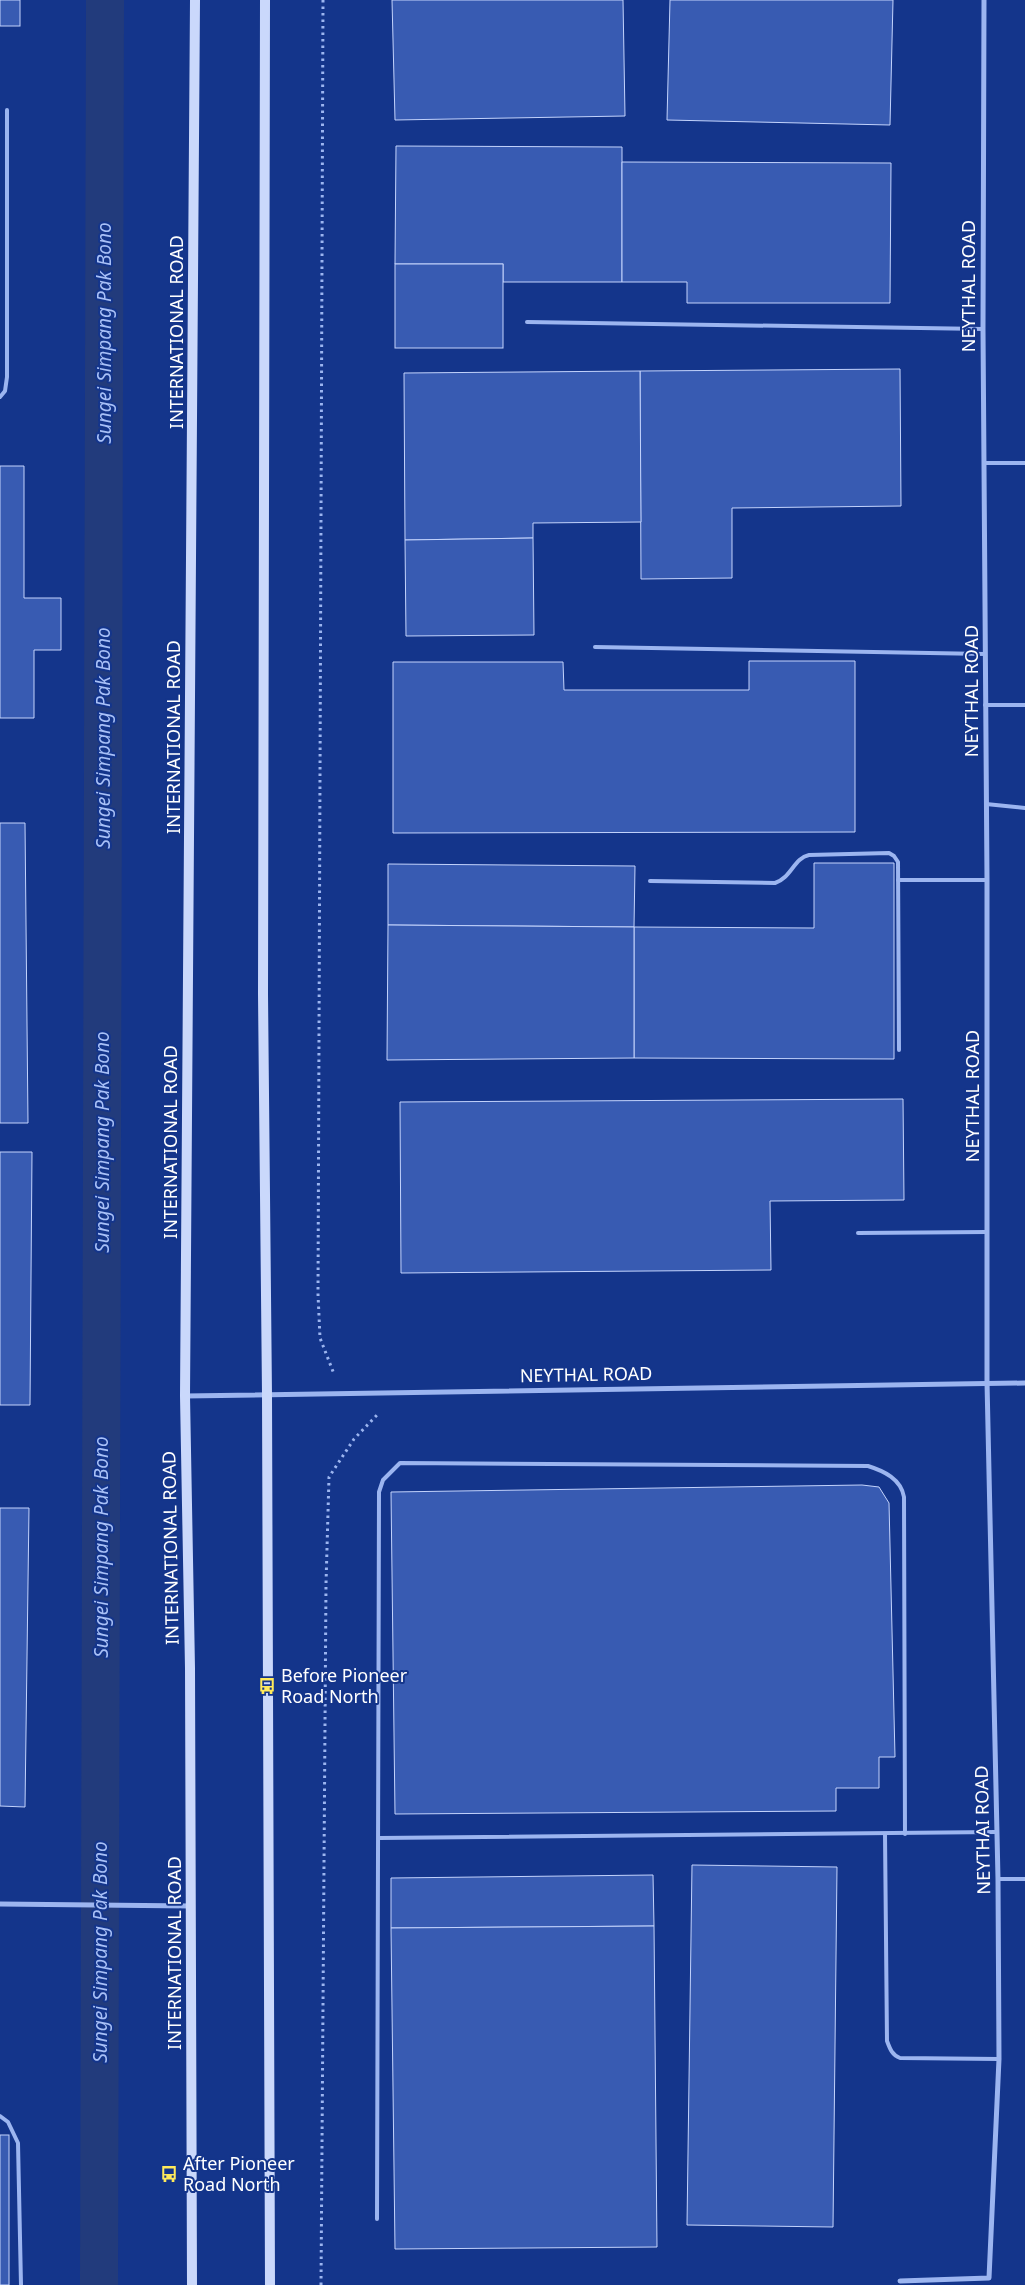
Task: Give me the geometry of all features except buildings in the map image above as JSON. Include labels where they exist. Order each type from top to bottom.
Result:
[{"type":"main road","name":"INTERNATIONAL ROAD","points":[[192,2285],[190,1668],[185,1396],[195,0]]},
{"type":"main road","points":[[265,0],[263,994],[267,1395],[270,2285]]},
{"type":"street","name":"NEYTHAL ROAD","points":[[984,0],[983,329],[987,880],[987,1382]]},
{"type":"street","name":"NEYTHAL ROAD","points":[[185,1396],[987,1382],[1025,1383]]},
{"type":"street","name":"NEYTHAI ROAD","points":[[987,1382],[998,1879],[999,2059],[989,2278]]},
{"type":"street","points":[[0,1904],[191,1906]]},
{"type":"street","points":[[900,2280],[989,2278]]},
{"type":"lane","points":[[0,397],[5,391],[7,377],[7,110]]},
{"type":"lane","points":[[527,322],[983,329]]},
{"type":"lane","points":[[984,463],[1025,463]]},
{"type":"lane","points":[[595,648],[985,654]]},
{"type":"lane","points":[[985,705],[1025,705]]},
{"type":"lane","points":[[986,804],[1025,808]]},
{"type":"lane","points":[[650,881],[776,883],[782,881],[802,856],[889,853],[894,856],[898,862],[899,1050]]},
{"type":"lane","points":[[898,880],[987,880]]},
{"type":"lane","points":[[858,1234],[987,1232]]},
{"type":"lane","points":[[377,2219],[379,1492],[383,1480],[400,1463],[868,1466],[890,1475],[899,1483],[904,1497],[905,1834]]},
{"type":"lane","points":[[379,1838],[996,1832]]},
{"type":"lane","points":[[885,1834],[887,2041],[890,2049],[895,2056],[900,2058],[999,2059]]},
{"type":"lane","points":[[998,1879],[1025,1879]]},
{"type":"lane","points":[[0,2116],[8,2122],[18,2143],[20,2285]]},
{"type":"lane","points":[[989,2278],[989,2285]]},
{"type":"path","points":[[323,0],[318,1294],[320,1338],[342,1393]]},
{"type":"path","points":[[321,2285],[326,1584],[329,1478],[354,1439],[404,1392]]},
{"type":"waterway","name":"Sungei Simpang Pak Bono","points":[[99,2285],[105,0]]},
{"type":"place","name":"Before Pioneer Road North","points":[[267,1686]]},
{"type":"place","name":"After Pioneer Road North","points":[[169,2174]]}]
